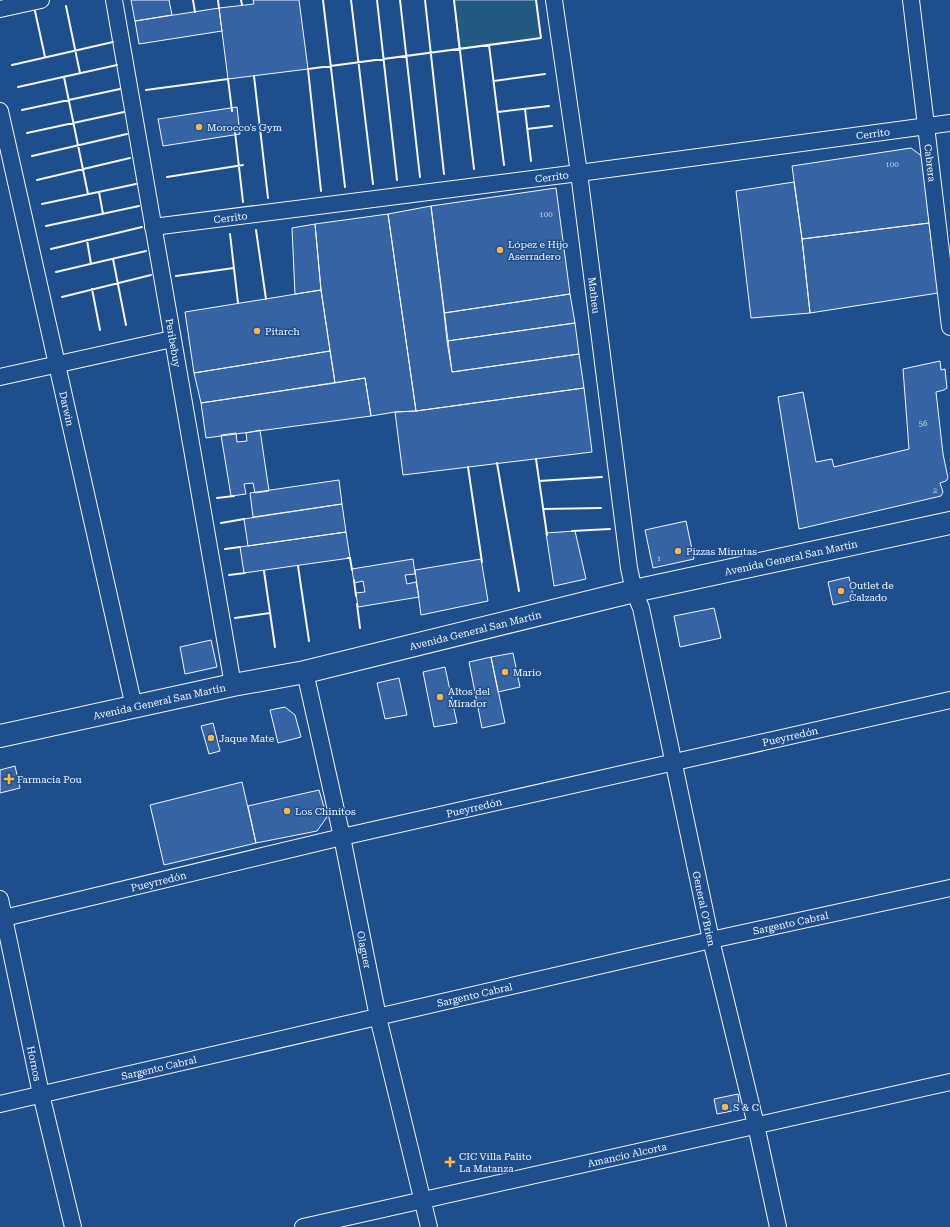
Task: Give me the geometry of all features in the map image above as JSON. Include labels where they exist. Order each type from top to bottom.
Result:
[{"type":"main road","name":"Avenida General San Martín","points":[[0,736],[233,685],[305,672],[634,591],[950,523]]},
{"type":"street","points":[[0,9],[41,0]]},
{"type":"street","name":"Peribebuy","points":[[114,0],[233,685]]},
{"type":"street","name":"Matheu","points":[[554,0],[579,173],[629,568],[634,591]]},
{"type":"street","name":"Cabrera","points":[[911,0],[950,326]]},
{"type":"street","name":"Darwin","points":[[0,111],[134,707]]},
{"type":"street","name":"Cerrito","points":[[153,227],[579,173],[950,123]]},
{"type":"street","points":[[0,376],[172,339]]},
{"type":"street","name":"General O'Brien","points":[[634,591],[641,608],[711,940],[756,1125],[778,1227]]},
{"type":"street","name":"Olaguer","points":[[305,672],[342,836],[378,1017],[429,1227]]},
{"type":"street","name":"Pueyrredón","points":[[2,919],[342,836],[950,700]]},
{"type":"street","name":"Sargento Cabral","points":[[0,1104],[711,940],[950,888]]},
{"type":"street","name":"Hornos","points":[[0,899],[2,919],[73,1227]]},
{"type":"street","name":"Amancio Alcorta","points":[[303,1227],[950,1082]]},
{"type":"shaded area","points":[[454,0],[536,0],[541,38],[459,49]]},
{"type":"building","points":[[131,0],[169,0],[172,15],[135,21]]},
{"type":"building","points":[[253,0],[299,0],[308,69],[228,79],[219,8],[254,4]]},
{"type":"building","points":[[219,8],[222,31],[139,44],[135,21]]},
{"type":"building","name":"Morocco's Gym","points":[[237,107],[240,134],[163,146],[158,119]]},
{"type":"building","points":[[911,148],[923,157],[929,223],[802,239],[792,166]]},
{"type":"building","points":[[794,182],[810,313],[751,318],[736,191]]},
{"type":"building","name":"López e Hijo Aserradero","points":[[556,188],[570,294],[444,313],[431,206]]},
{"type":"building","points":[[431,206],[452,372],[579,354],[584,388],[416,411],[388,214]]},
{"type":"building","points":[[388,214],[416,411],[395,412],[371,416],[365,378],[335,383],[321,290],[315,224]]},
{"type":"building","points":[[929,223],[938,293],[810,313],[802,239]]},
{"type":"building","points":[[315,224],[321,290],[295,294],[292,228]]},
{"type":"building","name":"Pitarch","points":[[321,290],[330,351],[194,373],[185,312]]},
{"type":"building","points":[[570,294],[575,323],[447,341],[444,313]]},
{"type":"building","points":[[575,323],[579,354],[452,372],[447,341]]},
{"type":"building","points":[[330,351],[335,383],[201,403],[194,373]]},
{"type":"building","points":[[940,361],[941,370],[945,369],[947,388],[936,392],[943,454],[948,478],[946,481],[940,483],[943,492],[941,496],[799,529],[778,397],[803,392],[816,462],[832,459],[834,467],[909,449],[903,369]]},
{"type":"building","points":[[365,378],[371,416],[206,438],[201,403]]},
{"type":"building","points":[[584,388],[592,452],[403,475],[395,412],[416,411]]},
{"type":"building","points":[[260,430],[269,491],[255,493],[253,483],[244,484],[246,494],[231,496],[221,435],[236,433],[237,442],[247,441],[246,433]]},
{"type":"building","points":[[339,480],[342,504],[253,517],[250,493]]},
{"type":"building","points":[[342,504],[346,532],[248,546],[244,519]]},
{"type":"building","points":[[686,521],[694,559],[653,568],[645,530]]},
{"type":"building","points":[[575,531],[586,579],[554,586],[546,533]]},
{"type":"building","points":[[346,532],[350,558],[244,573],[240,547]]},
{"type":"building","points":[[413,559],[415,574],[405,575],[407,584],[416,582],[419,597],[358,607],[356,593],[365,592],[363,581],[354,583],[352,569]]},
{"type":"building","points":[[481,559],[488,601],[421,615],[415,570]]},
{"type":"building","name":"Outlet de Calzado","points":[[849,577],[854,600],[833,605],[828,582]]},
{"type":"building","points":[[714,608],[721,638],[680,647],[674,616]]},
{"type":"building","points":[[211,640],[217,667],[185,674],[180,647]]},
{"type":"building","name":"Mario","points":[[513,653],[520,687],[498,692],[491,657]]},
{"type":"building","points":[[491,657],[505,723],[482,728],[469,662]]},
{"type":"building","name":"Altos del Mirador","points":[[445,667],[457,723],[434,727],[423,672]]},
{"type":"building","points":[[399,678],[407,715],[385,719],[377,683]]},
{"type":"building","points":[[285,707],[295,715],[301,737],[278,743],[270,710]]},
{"type":"building","name":"Jaque Mate","points":[[213,723],[220,751],[209,754],[201,726]]},
{"type":"building","name":"Farmacia Pou","points":[[15,766],[20,788],[0,793],[0,770]]},
{"type":"building","points":[[242,782],[256,843],[164,865],[150,805]]},
{"type":"building","name":"Los Chinitos","points":[[319,790],[327,817],[317,831],[256,843],[248,806]]},
{"type":"building","name":"S & C","points":[[738,1094],[739,1103],[732,1111],[717,1114],[714,1099]]},
{"type":"wall","points":[[193,0],[195,12]]},
{"type":"wall","points":[[218,0],[219,8]]},
{"type":"wall","points":[[241,0],[242,5]]},
{"type":"wall","points":[[323,0],[345,187]]},
{"type":"wall","points":[[351,0],[373,184]]},
{"type":"wall","points":[[377,0],[397,180]]},
{"type":"wall","points":[[400,0],[420,177]]},
{"type":"wall","points":[[425,0],[444,174]]},
{"type":"wall","points":[[454,0],[474,169]]},
{"type":"wall","points":[[321,191],[308,69],[541,38],[536,0]]},
{"type":"wall","points":[[66,6],[80,73]]},
{"type":"wall","points":[[35,11],[45,57]]},
{"type":"wall","points":[[12,65],[113,42]]},
{"type":"wall","points":[[489,45],[504,165]]},
{"type":"wall","points":[[18,87],[117,65]]},
{"type":"wall","points":[[494,81],[545,74]]},
{"type":"wall","points":[[254,76],[268,198]]},
{"type":"wall","points":[[64,77],[88,194]]},
{"type":"wall","points":[[146,90],[228,79],[232,111]]},
{"type":"wall","points":[[22,110],[120,89]]},
{"type":"wall","points":[[498,112],[549,106]]},
{"type":"wall","points":[[525,109],[531,161]]},
{"type":"wall","points":[[27,133],[124,112]]},
{"type":"wall","points":[[527,129],[552,126]]},
{"type":"wall","points":[[235,132],[243,202]]},
{"type":"wall","points":[[32,156],[127,134]]},
{"type":"wall","points":[[37,180],[130,158]]},
{"type":"wall","points":[[167,177],[243,165]]},
{"type":"wall","points":[[42,204],[136,184]]},
{"type":"wall","points":[[99,192],[103,214]]},
{"type":"wall","points":[[46,226],[139,206]]},
{"type":"wall","points":[[51,249],[142,227]]},
{"type":"wall","points":[[256,230],[266,299]]},
{"type":"wall","points":[[230,234],[238,303]]},
{"type":"wall","points":[[87,240],[91,264]]},
{"type":"wall","points":[[56,272],[146,251]]},
{"type":"wall","points":[[113,259],[126,325]]},
{"type":"wall","points":[[176,276],[234,268]]},
{"type":"wall","points":[[62,297],[151,275]]},
{"type":"wall","points":[[92,289],[100,330]]},
{"type":"wall","points":[[536,459],[547,535]]},
{"type":"wall","points":[[497,463],[519,591]]},
{"type":"wall","points":[[468,467],[482,562]]},
{"type":"wall","points":[[539,481],[602,477]]},
{"type":"wall","points":[[217,498],[234,496]]},
{"type":"wall","points":[[543,509],[601,508]]},
{"type":"wall","points":[[221,523],[244,519]]},
{"type":"wall","points":[[572,531],[610,529]]},
{"type":"wall","points":[[225,549],[240,547]]},
{"type":"wall","points":[[348,558],[350,558],[352,570]]},
{"type":"wall","points":[[298,566],[309,641]]},
{"type":"wall","points":[[264,571],[275,647]]},
{"type":"wall","points":[[229,575],[245,573]]},
{"type":"wall","points":[[354,580],[356,596]]},
{"type":"wall","points":[[357,604],[360,628]]},
{"type":"wall","points":[[235,618],[270,613]]},
{"type":"place","name":"Morocco's Gym","points":[[199,127]]},
{"type":"place","name":"López e Hijo Aserradero","points":[[500,250]]},
{"type":"place","name":"Pitarch","points":[[257,331]]},
{"type":"place","name":"Pizzas Minutas","points":[[678,551]]},
{"type":"place","name":"Outlet de Calzado","points":[[841,591]]},
{"type":"place","name":"Mario","points":[[505,672]]},
{"type":"place","name":"Altos del Mirador","points":[[440,697]]},
{"type":"place","name":"Jaque Mate","points":[[211,738]]},
{"type":"place","name":"Farmacia Pou","points":[[9,779]]},
{"type":"place","name":"Los Chinitos","points":[[287,811]]},
{"type":"place","name":"S & C","points":[[725,1107]]},
{"type":"place","name":"CIC Villa Palito La Matanza","points":[[450,1162]]}]
